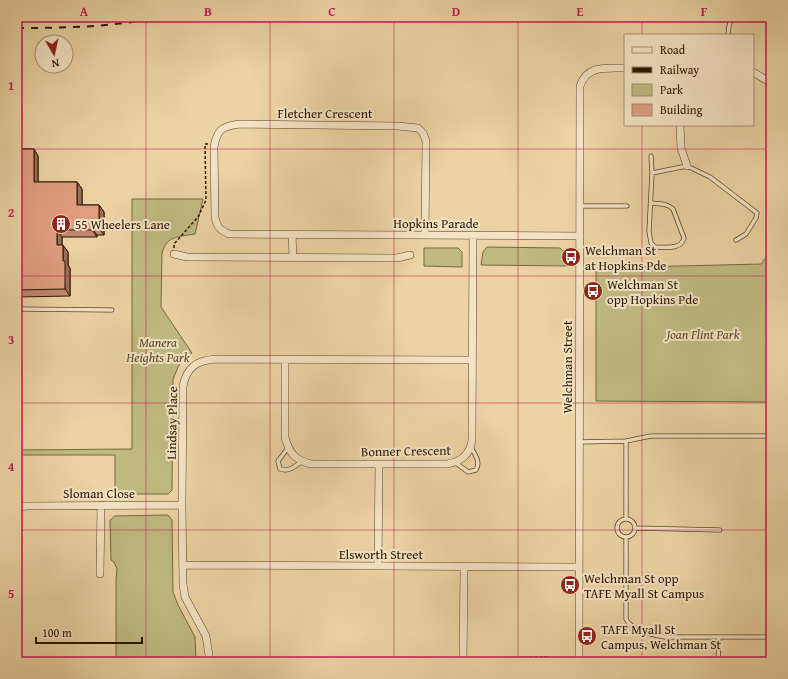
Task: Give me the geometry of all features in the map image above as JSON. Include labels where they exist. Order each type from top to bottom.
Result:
[{"type":"street","name":"Welchman Street","points":[[579,662],[580,86],[586,74],[594,70],[624,68]]},
{"type":"street","points":[[754,73],[771,83]]},
{"type":"street","name":"Fletcher Crescent","points":[[217,225],[215,217],[215,144],[216,137],[221,129],[240,124],[398,126],[418,128],[423,134],[426,146],[425,235]]},
{"type":"street","points":[[680,126],[681,148],[687,166]]},
{"type":"street","name":"Hopkins Parade","points":[[217,225],[222,231],[230,234],[580,236]]},
{"type":"street","points":[[292,234],[292,257]]},
{"type":"street","points":[[471,447],[473,235]]},
{"type":"street","points":[[174,254],[187,257],[397,258],[410,254]]},
{"type":"street","name":"Lindsay Place","points":[[210,662],[206,636],[186,597],[183,584],[183,386],[186,376],[192,367],[203,361],[215,359],[472,360]]},
{"type":"street","points":[[285,360],[285,438],[293,455],[301,462]]},
{"type":"street","name":"Bonner Crescent","points":[[301,462],[312,464],[379,465],[447,464],[456,463],[462,459],[471,447]]},
{"type":"street","points":[[378,566],[379,465]]},
{"type":"street","points":[[100,574],[101,505]]},
{"type":"street","name":"Sloman Close","points":[[17,508],[27,506],[182,505]]},
{"type":"street","name":"Elsworth Street","points":[[183,565],[464,567],[579,566]]},
{"type":"street","points":[[464,567],[464,662]]},
{"type":"lane","points":[[728,34],[732,17]]},
{"type":"lane","points":[[651,156],[652,173],[649,231],[653,246],[677,247],[682,244],[684,238],[673,209],[666,204],[651,203]]},
{"type":"lane","points":[[652,173],[687,166],[710,177],[757,213],[756,218],[746,234],[736,240]]},
{"type":"lane","points":[[579,206],[627,206]]},
{"type":"lane","points":[[17,309],[112,310]]},
{"type":"lane","points":[[579,442],[626,441],[651,436],[771,436]]},
{"type":"lane","points":[[626,441],[626,519]]},
{"type":"lane","points":[[288,447],[278,461],[280,469],[284,471],[289,470],[301,462]]},
{"type":"lane","points":[[456,463],[468,472],[476,470],[479,466],[471,447]]},
{"type":"lane","points":[[626,519],[633,522],[635,528],[632,535],[626,537],[620,536],[617,528],[621,521],[626,519]]},
{"type":"lane","points":[[635,528],[720,530]]},
{"type":"lane","points":[[626,537],[626,618],[629,624],[654,636],[771,638]]},
{"type":"lane","points":[[718,662],[719,638]]},
{"type":"path","points":[[174,254],[174,244],[198,217],[206,200],[205,144],[215,144]]},
{"type":"path","points":[[219,662],[464,662],[478,661],[489,658],[548,657],[579,662]]},
{"type":"path","points":[[594,662],[600,660],[648,662],[771,662]]},
{"type":"green space","name":"Manera Heights Park","points":[[132,199],[203,199],[195,234],[170,240],[164,247],[162,253],[161,307],[192,353],[179,365],[173,379],[172,490],[168,494],[115,494],[115,455],[17,455],[17,450],[132,449]]},
{"type":"green space","points":[[487,247],[560,248],[564,252],[566,266],[481,265],[483,252]]},
{"type":"green space","points":[[424,248],[458,248],[462,252],[462,267],[424,266]]},
{"type":"green space","name":"Joan Flint Park","points":[[771,251],[771,402],[596,401],[596,268],[761,264]]},
{"type":"green space","points":[[168,515],[172,520],[173,592],[178,605],[195,637],[196,662],[116,662],[117,569],[114,562],[111,560],[110,520],[115,516]]},
{"type":"building","name":"55 Wheelers Lane","points":[[17,149],[34,149],[34,182],[77,182],[77,205],[99,205],[99,228],[92,228],[92,230],[57,230],[57,245],[63,245],[63,261],[65,261],[65,289],[17,290]]},
{"type":"railway","points":[[17,28],[89,26],[125,23],[161,17]]},
{"type":"place","name":"55 Wheelers Lane","points":[[61,224]]},
{"type":"place","name":"Welchman St at Hopkins Pde","points":[[571,257]]},
{"type":"place","name":"Welchman St opp Hopkins Pde","points":[[593,291]]},
{"type":"place","name":"Welchman St opp TAFE Myall St Campus","points":[[570,585]]},
{"type":"place","name":"TAFE Myall St Campus, Welchman St","points":[[587,636]]}]
